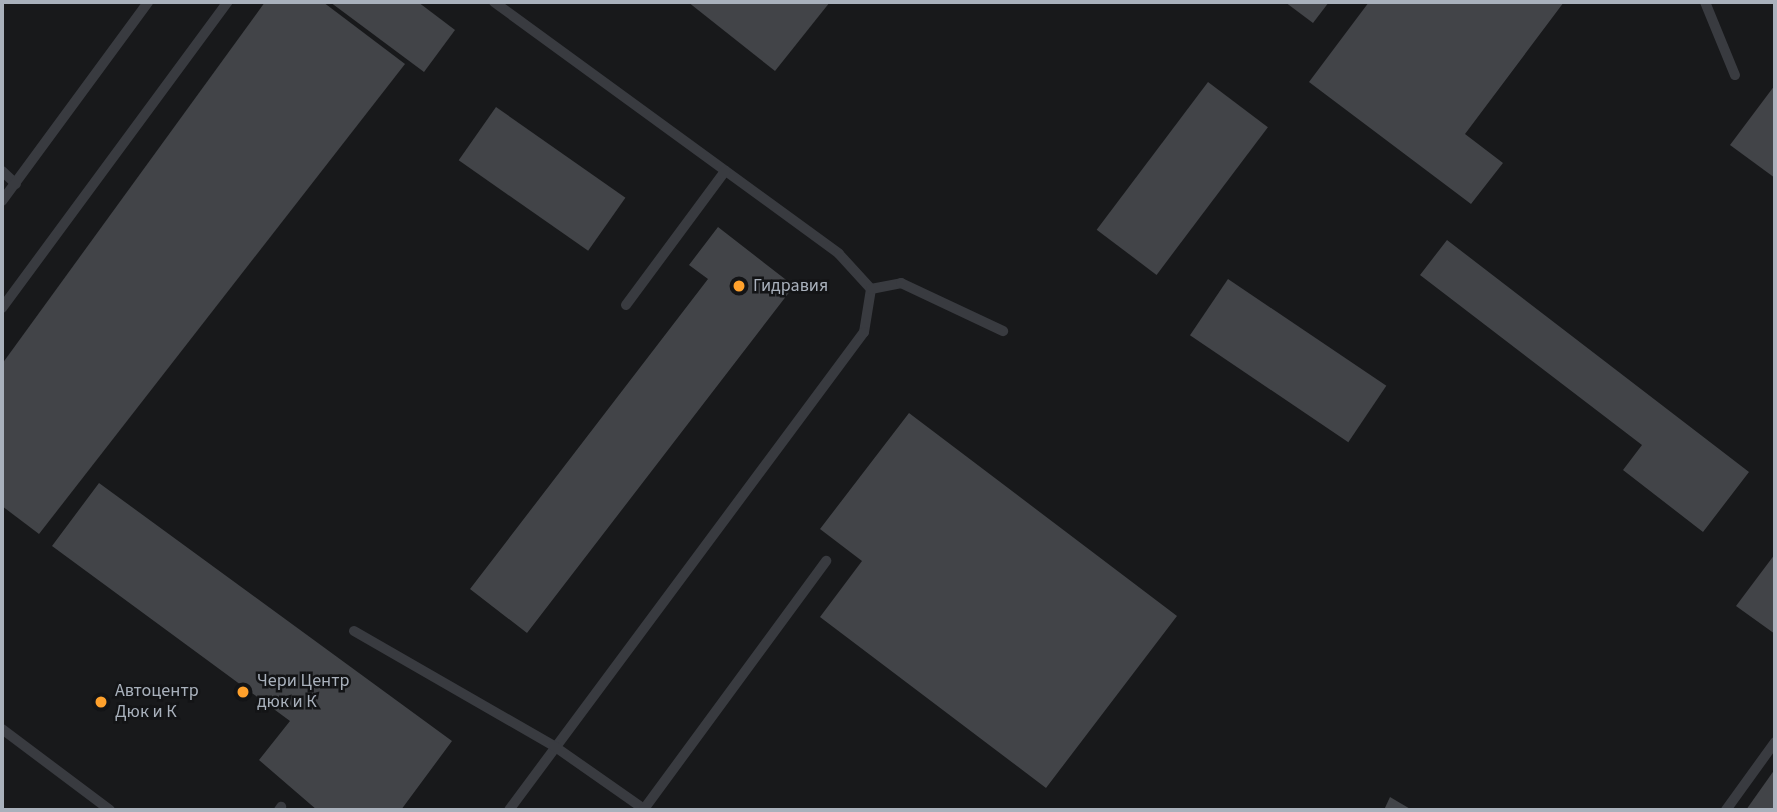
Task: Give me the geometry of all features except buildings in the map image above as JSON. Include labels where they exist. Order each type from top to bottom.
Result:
[{"type":"lane","points":[[2,201],[148,2]]},
{"type":"lane","points":[[2,308],[228,2]]},
{"type":"lane","points":[[494,2],[839,254],[871,289]]},
{"type":"lane","points":[[1705,2],[1735,75]]},
{"type":"lane","points":[[2,171],[16,184]]},
{"type":"lane","points":[[626,305],[725,171]]},
{"type":"lane","points":[[871,289],[901,283],[1003,331]]},
{"type":"lane","points":[[509,810],[864,332],[871,289]]},
{"type":"lane","points":[[354,631],[554,746],[649,810],[826,561]]},
{"type":"lane","points":[[2,729],[110,810]]},
{"type":"lane","points":[[1726,810],[1775,742]]},
{"type":"place","name":"Гидравия","points":[[739,286]]},
{"type":"place","name":"Чери Центр дюк и К","points":[[243,692]]},
{"type":"place","name":"Автоцентр Дюк и К","points":[[101,702]]}]
